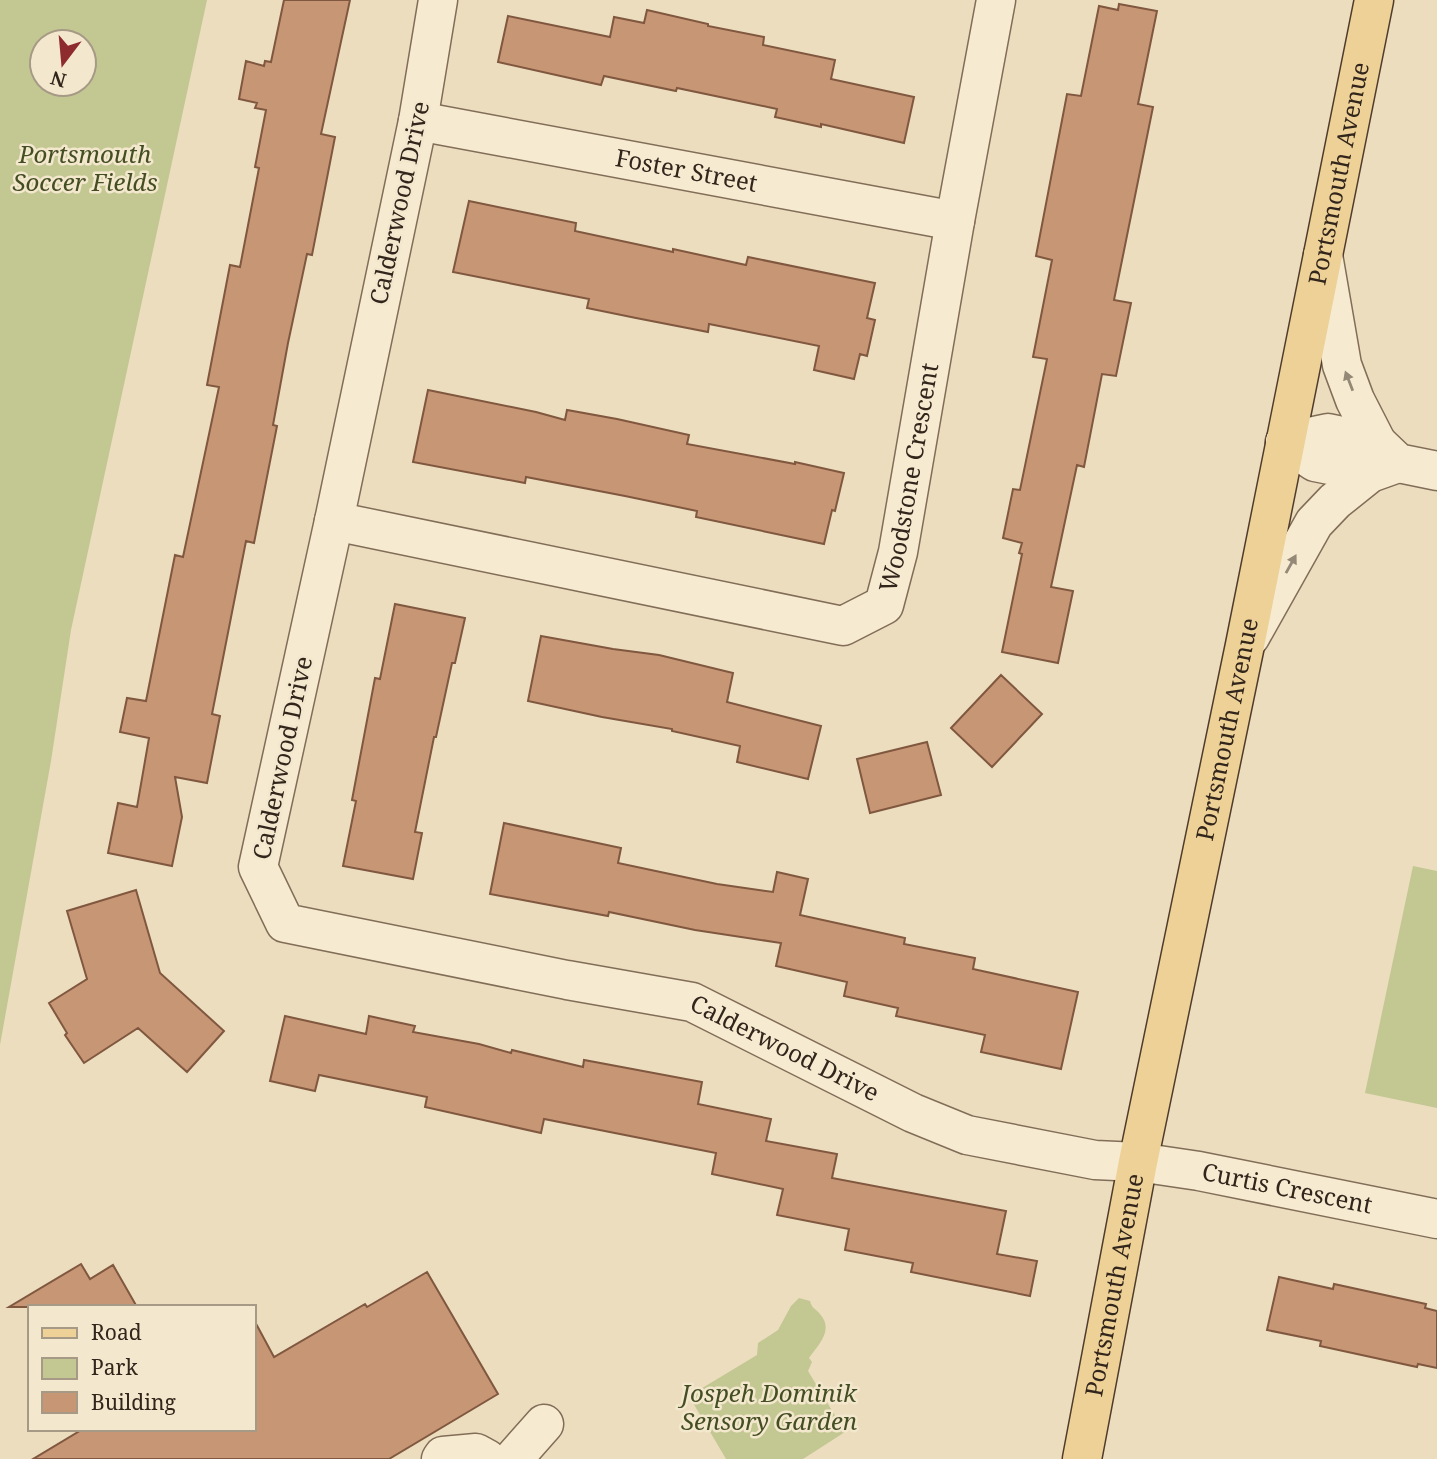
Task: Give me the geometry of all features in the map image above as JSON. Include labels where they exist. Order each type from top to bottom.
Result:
[{"type":"main road","name":"Portsmouth Avenue","points":[[1082,1459],[1138,1162],[1374,0]]},
{"type":"street","name":"Calderwood Drive","points":[[438,0],[418,121],[258,867],[285,923],[567,980],[692,1002],[913,1114],[967,1135],[1096,1160],[1138,1162]]},
{"type":"street","name":"Woodstone Crescent","points":[[334,521],[843,626],[884,605],[898,552],[996,0]]},
{"type":"street","name":"Foster Street","points":[[418,121],[955,221]]},
{"type":"street","points":[[1323,253],[1342,365],[1382,460]]},
{"type":"street","points":[[1285,442],[1328,433],[1382,460],[1437,471]]},
{"type":"street","points":[[1245,645],[1314,523],[1382,460]]},
{"type":"street","name":"Curtis Crescent","points":[[1138,1162],[1199,1171],[1437,1219]]},
{"type":"street","points":[[513,1459],[544,1424]]},
{"type":"street","points":[[441,1459],[443,1456],[476,1453],[487,1459]]},
{"type":"green space","name":"Portsmouth Soccer Fields","points":[[0,0],[207,0],[71,630],[51,761],[0,1045]]},
{"type":"green space","points":[[1413,866],[1437,871],[1437,1108],[1365,1093]]},
{"type":"green space","name":"Jospeh Dominik Sensory Garden","points":[[799,1298],[810,1301],[824,1320],[824,1337],[809,1358],[812,1362],[808,1371],[845,1432],[803,1459],[726,1459],[689,1396],[757,1355],[758,1343],[778,1330],[791,1306]]},
{"type":"building","points":[[284,0],[350,0],[321,134],[335,137],[312,255],[307,254],[288,343],[273,425],[277,426],[254,543],[246,541],[212,714],[220,716],[207,783],[175,777],[182,817],[172,866],[108,853],[118,803],[137,807],[149,738],[120,732],[127,698],[146,701],[175,555],[183,557],[219,387],[207,385],[230,265],[240,267],[259,168],[255,167],[266,110],[255,108],[257,103],[239,99],[246,61],[264,66],[265,61],[271,62]]},
{"type":"building","points":[[1119,4],[1157,11],[1138,104],[1153,107],[1114,300],[1131,303],[1116,376],[1102,374],[1084,467],[1077,465],[1051,587],[1073,591],[1058,663],[1002,652],[1022,554],[1019,553],[1022,543],[1003,538],[1013,489],[1020,490],[1047,359],[1033,357],[1052,260],[1036,256],[1067,94],[1081,96],[1099,6],[1118,10]]},
{"type":"building","points":[[647,10],[764,37],[763,45],[835,60],[831,79],[914,97],[904,143],[821,124],[821,127],[775,117],[777,109],[677,88],[676,91],[604,76],[601,85],[498,62],[508,16],[610,37],[614,17],[644,23]]},
{"type":"building","points":[[469,201],[576,223],[575,231],[673,252],[673,249],[746,265],[748,257],[875,283],[867,318],[875,320],[867,356],[860,354],[854,379],[814,370],[819,346],[709,324],[708,332],[636,318],[587,308],[589,299],[453,272]]},
{"type":"building","points":[[428,390],[565,420],[567,410],[617,419],[689,435],[687,444],[844,473],[824,544],[696,517],[697,511],[625,496],[526,477],[525,483],[413,462]]},
{"type":"building","points":[[395,604],[465,618],[434,737],[415,832],[422,833],[413,879],[343,866],[356,801],[352,800],[375,678],[380,679]]},
{"type":"building","points":[[541,636],[659,655],[733,673],[727,702],[821,726],[808,779],[737,762],[740,746],[672,729],[528,701]]},
{"type":"building","points":[[1001,675],[1042,714],[992,767],[951,728]]},
{"type":"building","points":[[927,742],[941,795],[870,813],[857,759]]},
{"type":"building","points":[[504,823],[621,848],[618,863],[717,884],[773,892],[777,872],[808,879],[800,915],[905,938],[904,944],[975,958],[973,969],[1078,992],[1061,1069],[981,1052],[985,1035],[896,1016],[898,1008],[844,996],[847,982],[776,966],[781,943],[695,930],[609,912],[608,916],[490,894]]},
{"type":"building","points":[[136,890],[160,973],[224,1031],[187,1072],[138,1028],[84,1063],[65,1035],[67,1033],[49,1003],[87,979],[67,911]]},
{"type":"building","points":[[285,1016],[366,1034],[369,1016],[415,1026],[413,1032],[511,1053],[512,1050],[583,1067],[584,1060],[702,1082],[698,1104],[771,1119],[766,1141],[837,1154],[832,1178],[1006,1211],[997,1254],[1037,1261],[1030,1296],[911,1272],[913,1263],[845,1250],[849,1229],[777,1215],[783,1189],[712,1174],[716,1153],[544,1119],[541,1133],[425,1107],[427,1097],[319,1075],[315,1091],[270,1081]]},
{"type":"building","points":[[81,1264],[90,1279],[113,1265],[136,1305],[28,1305],[9,1307]]},
{"type":"building","points":[[427,1272],[498,1394],[389,1459],[33,1459],[80,1431],[256,1431],[256,1324],[274,1357],[365,1304],[367,1307]]},
{"type":"building","points":[[1279,1277],[1333,1289],[1334,1284],[1426,1304],[1425,1308],[1437,1311],[1437,1368],[1418,1364],[1417,1367],[1320,1346],[1321,1341],[1267,1330]]}]
